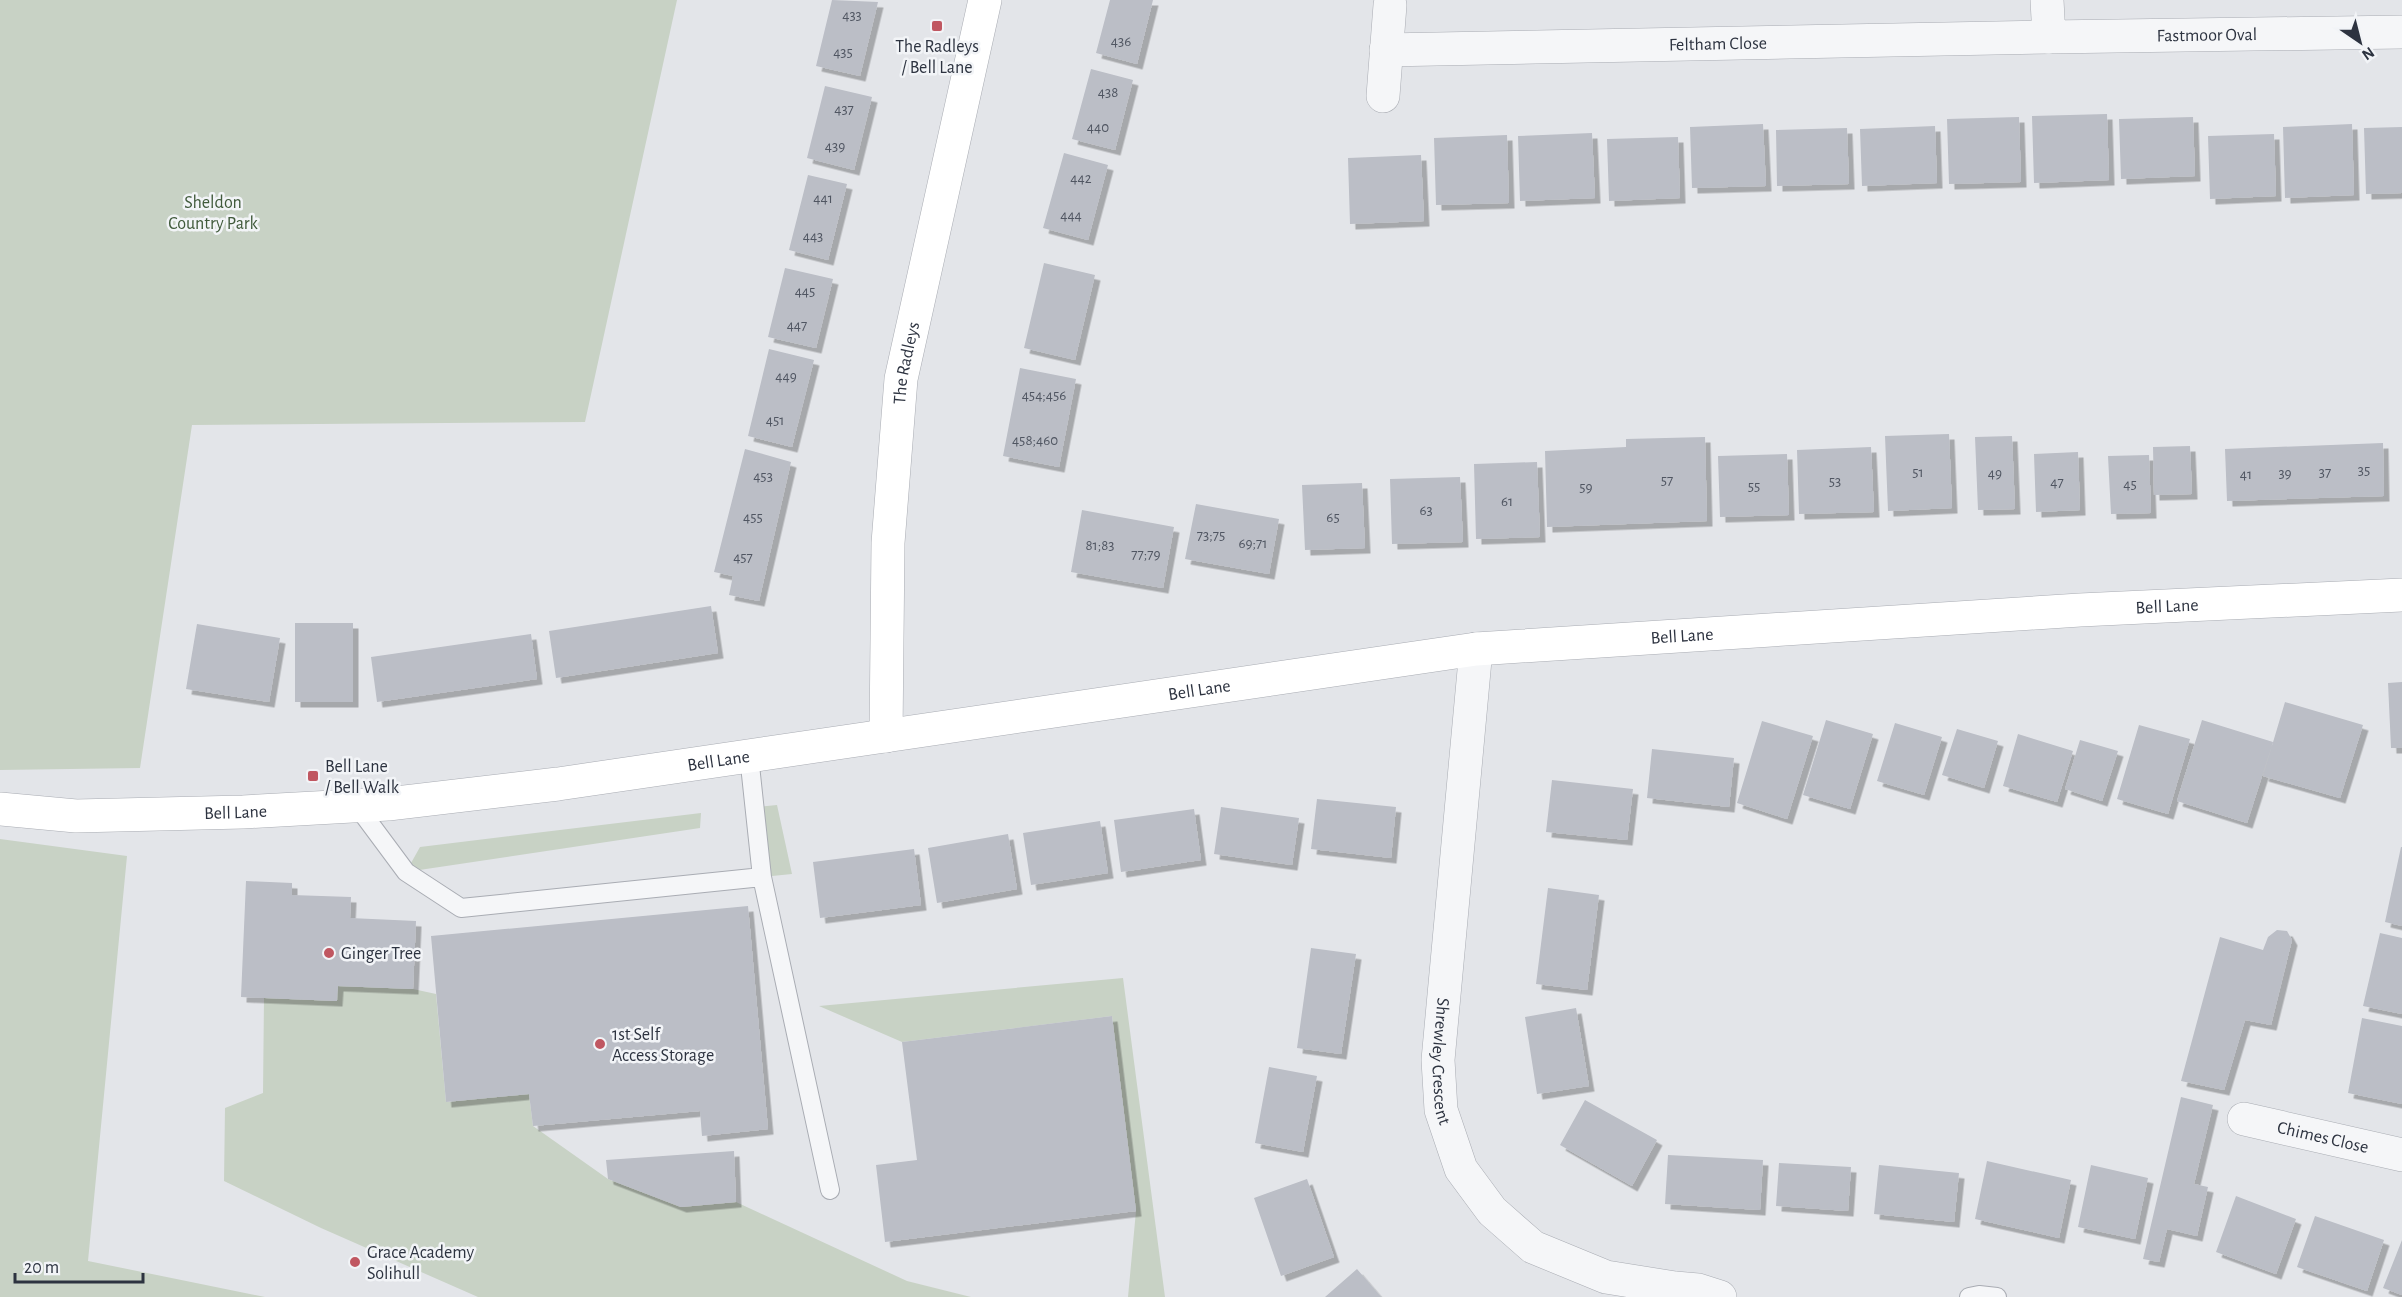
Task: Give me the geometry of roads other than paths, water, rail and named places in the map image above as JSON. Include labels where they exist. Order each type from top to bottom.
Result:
[{"type":"street","name":"The Radleys","points":[[886,736],[888,543],[901,379],[985,0]]},
{"type":"street","points":[[2048,0],[2049,37]]},
{"type":"street","points":[[1383,96],[1390,5]]},
{"type":"street","name":"Fastmoor Oval","points":[[2049,37],[2402,32]]},
{"type":"street","name":"Feltham Close","points":[[1386,50],[2049,37]]},
{"type":"street","name":"Bell Lane","points":[[0,809],[76,816],[357,806],[558,784],[1476,649],[2080,610],[2402,595]]},
{"type":"street","name":"Shrewley Crescent","points":[[1476,649],[1438,1060],[1441,1110],[1461,1168],[1492,1211],[1533,1247],[1606,1276],[1698,1290],[1720,1297]]},
{"type":"street","name":"Chimes Close","points":[[2244,1119],[2402,1155]]},
{"type":"lane","points":[[749,756],[762,878],[830,1190]]},
{"type":"lane","points":[[357,806],[406,872],[461,908],[762,878]]},
{"type":"lane","points":[[1969,1297],[1979,1295],[1997,1297]]},
{"type":"place","name":"The Radleys / Bell Lane","points":[[937,26]]},
{"type":"place","name":"Bell Lane / Bell Walk","points":[[313,776]]},
{"type":"place","name":"Ginger Tree","points":[[329,953]]},
{"type":"place","name":"1st Self Access Storage","points":[[600,1044]]},
{"type":"place","name":"Grace Academy Solihull","points":[[355,1262]]},
{"type":"park label","name":"Sheldon Country Park","points":[[213,212]]}]
